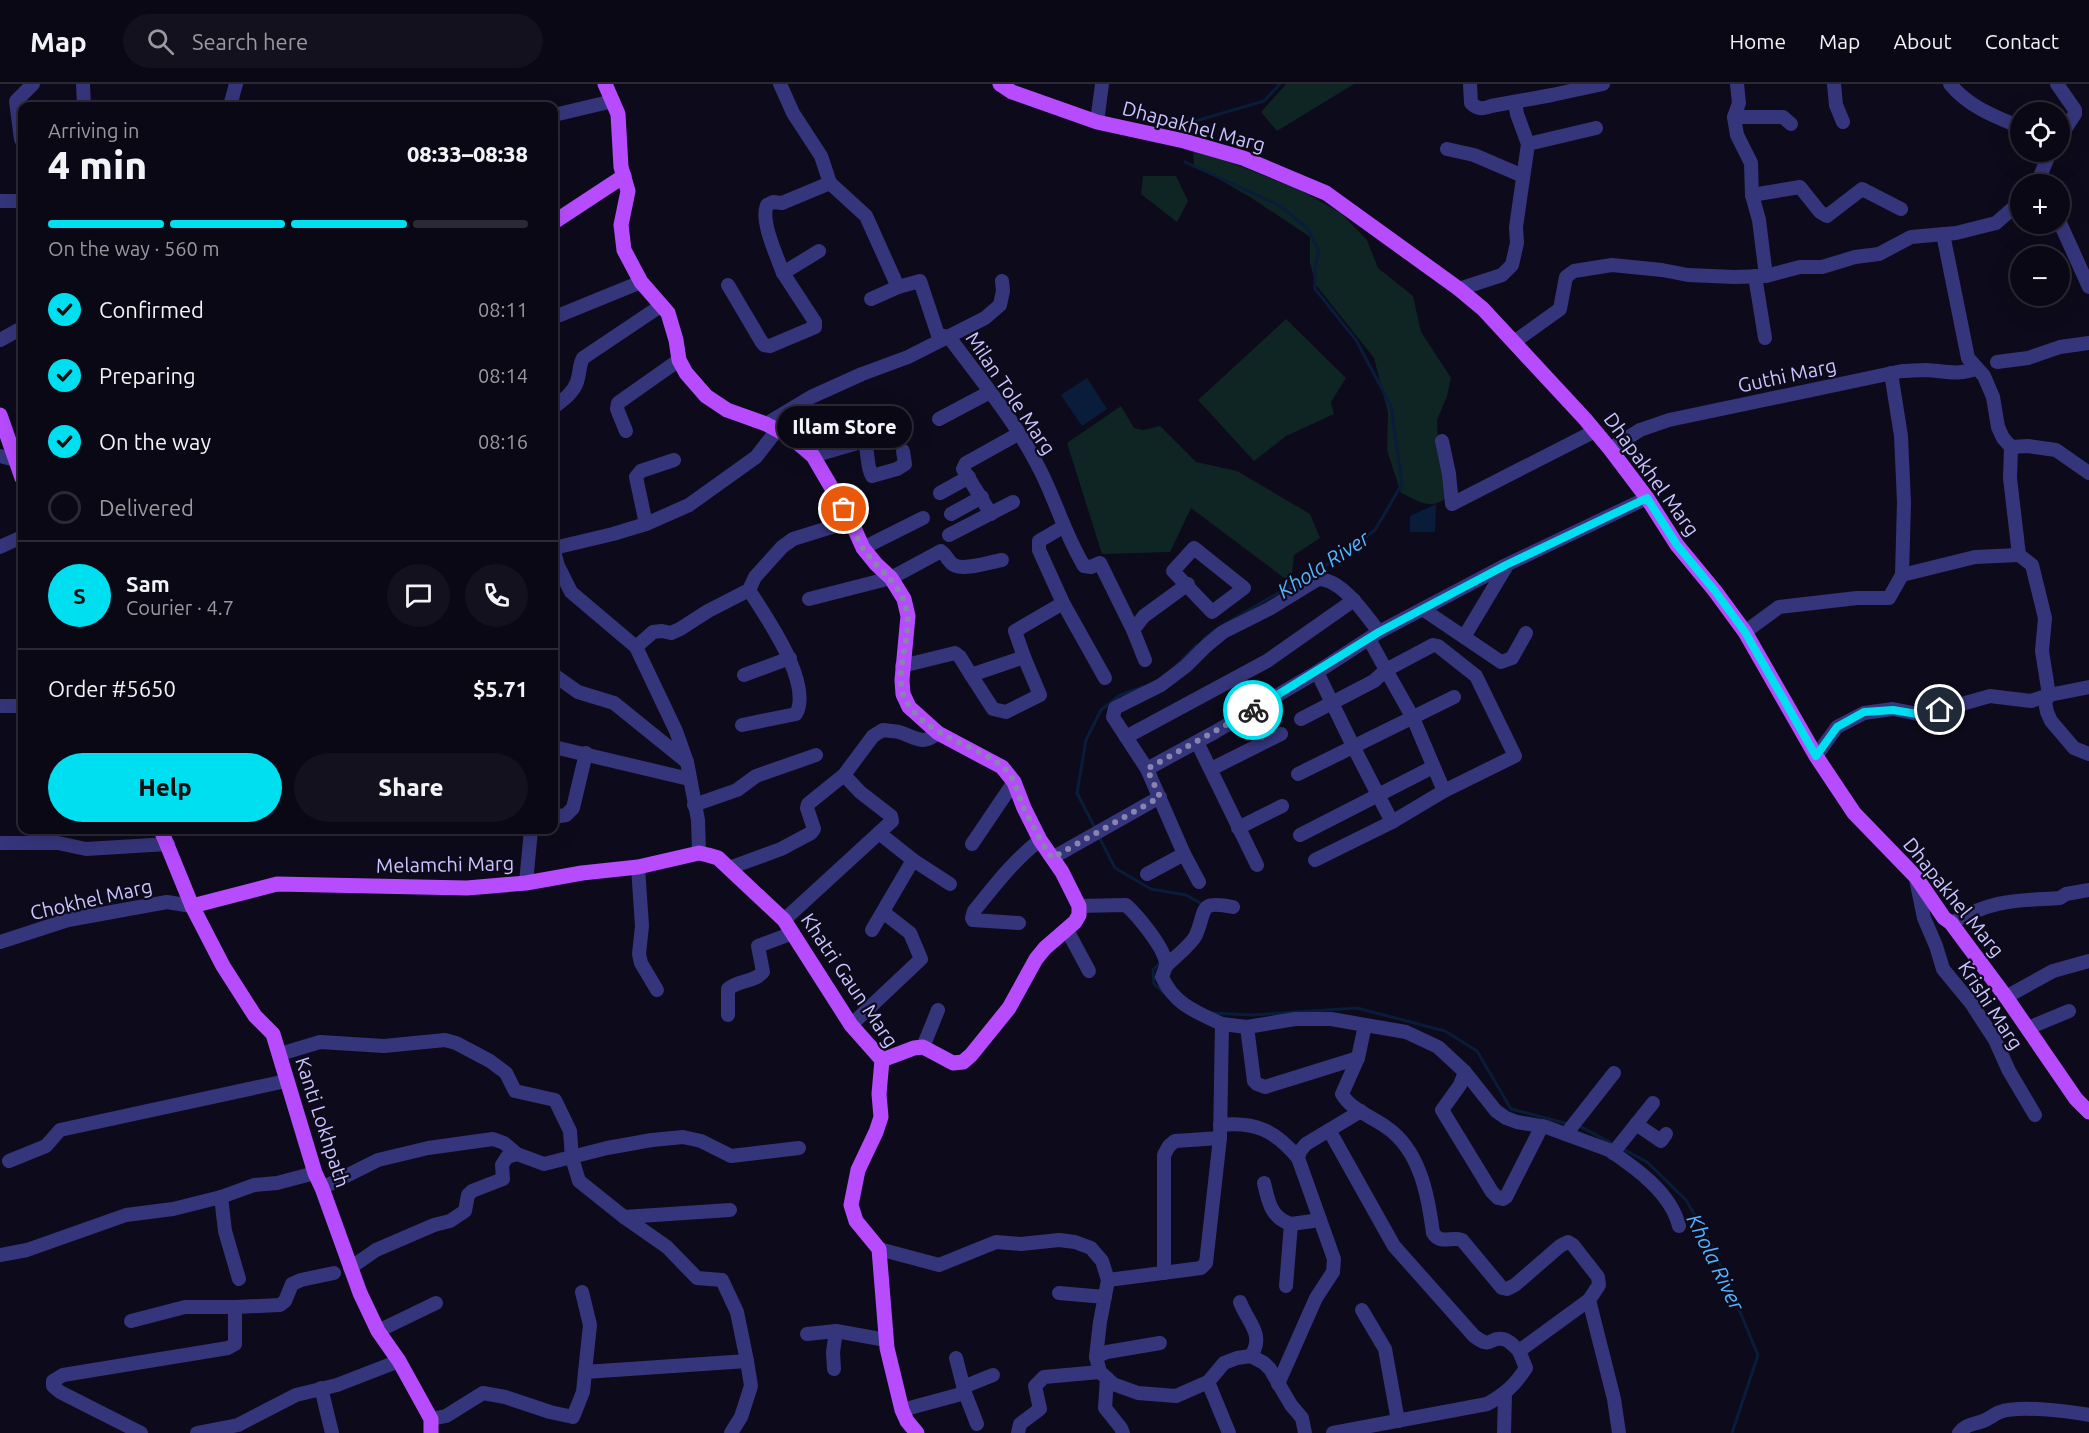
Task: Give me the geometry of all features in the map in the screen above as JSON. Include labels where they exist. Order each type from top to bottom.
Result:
[{"type":"main road","points":[[605,84],[618,114],[621,167],[628,190],[621,225],[624,250],[641,282],[668,313],[679,360],[695,386],[706,396],[727,410],[792,438],[813,456],[851,521],[863,548],[891,578],[904,599],[908,616],[902,666],[903,694],[909,707],[938,733],[1002,767],[1014,782],[1040,840],[1062,872],[1079,906],[1079,915],[1067,930],[1045,948],[1036,959],[1009,1008],[963,1062],[953,1063],[922,1047],[882,1060]]},
{"type":"main road","name":"Dhapakhel Marg","points":[[1000,84],[1012,92],[1096,122],[1184,141],[1243,158],[1326,193],[1459,289],[1483,309],[1595,430],[1647,498],[1677,545],[1745,632],[1816,756],[1854,813],[1916,877],[1944,918],[1951,923],[2006,997],[2076,1099],[2089,1112]]},
{"type":"main road","points":[[558,219],[624,176]]},
{"type":"main road","points":[[0,415],[18,466]]},
{"type":"main road","name":"Kanti Lokhpath","points":[[163,834],[192,906],[222,966],[255,1016],[273,1034],[315,1173],[360,1293],[378,1331],[399,1361],[431,1426]]},
{"type":"main road","name":"Khatri Gaun Marg","points":[[699,853],[718,858],[784,920],[851,1025],[882,1060],[879,1094],[881,1118],[858,1170],[851,1205],[856,1221],[873,1244]]},
{"type":"main road","name":"Melamchi Marg","points":[[192,906],[277,884],[467,888],[526,883],[582,873],[638,867],[699,853]]},
{"type":"main road","points":[[873,1244],[886,1340],[902,1410],[907,1421],[917,1433]]},
{"type":"street","points":[[18,116],[16,101],[33,84]]},
{"type":"street","points":[[83,84],[84,102]]},
{"type":"street","points":[[231,102],[236,84]]},
{"type":"street","points":[[780,84],[793,113],[821,156],[830,183],[866,216],[898,287]]},
{"type":"street","points":[[1096,122],[1102,84]]},
{"type":"street","points":[[1470,84],[1471,103],[1478,108],[1515,102],[1551,90],[1603,84]]},
{"type":"street","points":[[1737,84],[1739,103],[1734,117],[1737,135],[1751,163],[1752,195],[1759,220],[1765,338]]},
{"type":"street","points":[[1833,84],[1836,105],[1844,122]]},
{"type":"street","points":[[1950,84],[1958,94],[1977,108],[2010,123]]},
{"type":"street","points":[[2057,84],[2069,102]]},
{"type":"street","points":[[558,114],[613,101]]},
{"type":"street","points":[[1459,289],[1502,275],[1512,265],[1517,243],[1516,227],[1528,144],[1515,102]]},
{"type":"street","points":[[2070,103],[2075,110],[2070,119]]},
{"type":"street","points":[[1734,117],[1783,117],[1791,124]]},
{"type":"street","points":[[1528,144],[1596,128]]},
{"type":"street","points":[[1447,149],[1474,155],[1522,176]]},
{"type":"street","points":[[728,285],[764,345],[770,346],[815,327],[783,273],[771,243],[765,210],[767,205],[773,202],[782,203],[830,183]]},
{"type":"street","points":[[1752,195],[1800,187],[1825,216],[1862,189],[1901,209]]},
{"type":"street","points":[[0,201],[18,201]]},
{"type":"street","points":[[1514,342],[1560,309],[1566,277],[1574,271],[1612,266],[1662,270],[1688,275],[1734,278],[1761,276],[1800,267],[1822,267],[1855,257],[1879,254],[1911,237],[1956,233],[1996,223],[2010,211]]},
{"type":"street","points":[[1943,234],[1968,358],[1984,376],[1993,398],[1998,427],[2003,438],[2012,447],[2055,450],[2089,473]]},
{"type":"street","points":[[2065,234],[2089,287]]},
{"type":"street","points":[[783,273],[819,251]]},
{"type":"street","points":[[871,299],[898,287],[920,281],[938,335],[950,337],[985,318],[1000,305],[1003,291],[1002,281]]},
{"type":"street","points":[[560,315],[641,282]]},
{"type":"street","points":[[558,404],[566,399],[577,383],[580,363],[584,358],[662,305]]},
{"type":"street","points":[[0,340],[18,330]]},
{"type":"street","name":"Milan Tole Marg","points":[[771,427],[811,397],[950,337],[990,392],[1040,469],[1063,526],[1079,557],[1086,567],[1100,563],[1133,630]]},
{"type":"street","points":[[1997,362],[2028,358],[2060,347],[2089,342]]},
{"type":"street","points":[[626,431],[617,409],[618,402],[679,360]]},
{"type":"street","name":"Guthi Marg","points":[[1610,449],[1640,430],[1669,420],[1891,373],[1927,370],[1966,373],[1977,368]]},
{"type":"street","points":[[1745,632],[1779,607],[1857,598],[1889,598],[1902,575],[1904,502],[1901,436],[1891,373]]},
{"type":"street","points":[[939,419],[990,392]]},
{"type":"street","points":[[558,549],[646,524],[689,505],[756,457],[771,427]]},
{"type":"street","points":[[1442,441],[1452,504],[1595,430]]},
{"type":"street","points":[[991,514],[963,469],[966,463],[1018,434]]},
{"type":"street","points":[[813,456],[864,441],[868,448],[869,472],[872,476],[897,469],[905,464],[903,451]]},
{"type":"street","points":[[2012,447],[2010,478],[2019,555]]},
{"type":"street","points":[[0,456],[16,460]]},
{"type":"street","points":[[646,524],[636,477],[640,471],[674,460]]},
{"type":"street","points":[[940,493],[969,477]]},
{"type":"street","points":[[951,514],[982,497]]},
{"type":"street","points":[[1147,769],[1317,672],[1374,635],[1425,610],[1506,565],[1647,498]]},
{"type":"street","points":[[949,535],[1013,502]]},
{"type":"street","points":[[863,548],[923,518]]},
{"type":"street","points":[[636,647],[652,632],[671,633],[749,590],[755,577],[793,539],[851,521]]},
{"type":"street","points":[[1063,526],[1039,541],[1037,546],[1063,603],[1105,678]]},
{"type":"street","points":[[0,547],[18,539]]},
{"type":"street","points":[[1194,548],[1244,588],[1212,612],[1188,584],[1173,571],[1194,548]]},
{"type":"street","points":[[810,599],[891,578],[941,551],[945,553],[951,564],[960,568],[1002,560]]},
{"type":"street","points":[[1902,575],[1975,557],[2019,555],[2032,565],[2045,618],[2042,651],[2049,695],[2045,702],[2051,721],[2074,748],[2089,754]]},
{"type":"street","points":[[1464,637],[1506,565]]},
{"type":"street","points":[[558,566],[571,592],[636,647],[676,731],[687,762],[694,805],[699,820],[699,853]]},
{"type":"street","points":[[1199,882],[1184,854],[1147,769],[1113,717],[1115,708],[1161,686],[1223,632],[1269,609],[1318,579],[1327,580],[1354,600],[1374,635],[1386,670],[1413,718],[1444,790]]},
{"type":"street","points":[[1145,660],[1133,630],[1144,616],[1188,584]]},
{"type":"street","points":[[742,725],[796,714],[801,698],[790,658],[749,590]]},
{"type":"street","points":[[1126,737],[1267,662],[1354,600]]},
{"type":"street","points":[[902,666],[955,653],[960,657],[993,709],[1006,712],[1040,695],[1015,631],[1063,603]]},
{"type":"street","points":[[1425,610],[1501,662],[1512,658],[1526,633]]},
{"type":"street","points":[[1301,719],[1374,681],[1386,670],[1429,646],[1438,646],[1476,676],[1515,756],[1444,790],[1392,822],[1315,860]]},
{"type":"street","points":[[971,675],[1024,657]]},
{"type":"street","points":[[744,675],[790,658]]},
{"type":"street","points":[[1317,672],[1392,822]]},
{"type":"street","points":[[558,678],[578,692],[614,702],[687,762]]},
{"type":"street","points":[[1816,756],[1837,727],[1864,712],[1893,710],[1923,715],[1990,696],[2031,701],[2089,687]]},
{"type":"street","points":[[1298,774],[1454,697]]},
{"type":"street","points":[[0,706],[18,706]]},
{"type":"street","points":[[729,868],[781,849],[812,832],[814,829],[807,808],[808,804],[844,775],[866,745],[883,730],[900,732],[918,740],[930,739],[938,733]]},
{"type":"street","points":[[1211,769],[1281,734]]},
{"type":"street","points":[[1197,742],[1257,865]]},
{"type":"street","points":[[558,748],[689,779]]},
{"type":"street","points":[[558,816],[566,815],[573,808],[586,753]]},
{"type":"street","points":[[694,805],[737,789],[756,776],[816,755]]},
{"type":"street","points":[[1300,835],[1433,767]]},
{"type":"street","points":[[784,920],[892,821],[891,816],[860,792],[844,775]]},
{"type":"street","points":[[972,844],[1014,782]]},
{"type":"street","points":[[1052,858],[1160,797]]},
{"type":"street","points":[[1238,828],[1282,806]]},
{"type":"street","points":[[526,883],[531,834]]},
{"type":"street","points":[[879,834],[950,884]]},
{"type":"street","points":[[1019,923],[973,920],[972,918],[974,911],[1004,874],[1040,840]]},
{"type":"street","points":[[0,843],[58,843],[86,849],[168,844]]},
{"type":"street","points":[[1147,874],[1184,854]]},
{"type":"street","points":[[872,930],[913,860]]},
{"type":"street","points":[[638,867],[642,926],[639,954],[641,963],[657,990]]},
{"type":"street","name":"Krishi Marg","points":[[1916,877],[1924,918],[1943,969],[1971,1003],[1983,1022],[2035,1115]]},
{"type":"street","points":[[1951,923],[1989,905],[2011,900],[2060,898],[2066,894],[2089,890]]},
{"type":"street","name":"Chokhel Marg","points":[[0,942],[68,920],[167,902],[192,906]]},
{"type":"street","points":[[1233,907],[1214,903],[1209,905],[1201,916],[1196,936],[1166,966],[1161,977],[1169,993],[1194,1011],[1222,1024],[1247,1027],[1295,1019],[1331,1019],[1406,1032],[1437,1047],[1465,1072],[1496,1111],[1516,1122],[1542,1126],[1613,1153],[1647,1180],[1670,1204],[1679,1226]]},
{"type":"street","points":[[1079,906],[1126,905],[1138,915],[1164,956],[1166,966]]},
{"type":"street","points":[[851,1025],[921,958],[909,933],[883,912]]},
{"type":"street","points":[[1067,930],[1089,971]]},
{"type":"street","points":[[728,1015],[728,988],[764,972],[758,946],[793,933]]},
{"type":"street","points":[[2006,997],[2053,971],[2089,961]]},
{"type":"street","points":[[922,1047],[938,1010]]},
{"type":"street","points":[[2028,1028],[2069,1011]]},
{"type":"street","points":[[1108,1280],[1201,1268],[1206,1263],[1220,1131],[1222,1024]]},
{"type":"street","points":[[1365,1025],[1358,1058],[1342,1094],[1347,1103],[1389,1129],[1408,1149],[1427,1192],[1433,1233],[1436,1238],[1462,1240],[1502,1288],[1507,1289],[1515,1285],[1560,1246],[1568,1242],[1573,1245],[1598,1277],[1599,1285],[1589,1300],[1519,1351]]},
{"type":"street","points":[[1247,1027],[1254,1081],[1265,1087],[1358,1058]]},
{"type":"street","points":[[280,1054],[320,1042],[384,1047],[445,1040],[456,1043],[490,1061],[506,1073],[515,1091],[555,1100],[570,1131],[572,1158],[579,1181],[624,1217],[667,1247],[697,1278],[722,1280],[737,1312],[751,1386],[741,1417],[731,1433]]},
{"type":"street","points":[[1465,1072],[1460,1085],[1442,1110],[1492,1192],[1498,1198],[1506,1197],[1542,1126]]},
{"type":"street","points":[[1566,1134],[1614,1073]]},
{"type":"street","points":[[9,1161],[46,1146],[60,1130],[286,1081]]},
{"type":"street","points":[[1613,1153],[1653,1103]]},
{"type":"street","points":[[1298,1158],[1306,1144],[1361,1111]]},
{"type":"street","points":[[1164,1273],[1164,1155],[1169,1146],[1175,1141],[1220,1131],[1239,1123],[1255,1126],[1285,1142],[1298,1158],[1334,1259],[1333,1272],[1316,1298],[1278,1384]]},
{"type":"street","points":[[1636,1124],[1661,1141],[1666,1134]]},
{"type":"street","points":[[1329,1130],[1394,1246],[1474,1336],[1484,1343],[1501,1338],[1506,1340],[1519,1351],[1526,1368],[1505,1394],[1487,1404],[1333,1433]]},
{"type":"street","points":[[322,1188],[378,1160],[428,1148],[493,1139],[504,1143],[517,1154],[544,1164],[607,1148],[683,1137],[701,1141],[731,1156],[799,1148]]},
{"type":"street","points":[[350,1268],[376,1250],[434,1225],[450,1221],[465,1211],[468,1195],[472,1191],[503,1179],[502,1165],[507,1157],[517,1154]]},
{"type":"street","points":[[0,1255],[27,1250],[126,1215],[172,1209],[221,1197],[254,1185],[277,1183],[315,1173]]},
{"type":"street","points":[[1264,1183],[1269,1205],[1282,1221],[1291,1224],[1320,1220]]},
{"type":"street","points":[[221,1197],[225,1231],[239,1279]]},
{"type":"street","points":[[624,1217],[730,1210]]},
{"type":"street","points":[[1286,1286],[1291,1224]]},
{"type":"street","points":[[873,1244],[939,1265],[996,1242],[1021,1244],[1059,1240],[1075,1242],[1092,1248],[1102,1261],[1108,1280],[1096,1357],[1104,1376],[1105,1408],[1123,1433]]},
{"type":"street","points":[[131,1322],[185,1307],[280,1305],[284,1303],[292,1284],[334,1273]]},
{"type":"street","points":[[431,1426],[483,1393],[505,1396],[550,1412],[573,1417],[583,1392],[590,1325],[582,1292]]},
{"type":"street","points":[[1059,1293],[1105,1297]]},
{"type":"street","points":[[1589,1300],[1614,1399],[1619,1433]]},
{"type":"street","points":[[1240,1302],[1244,1315],[1257,1334],[1256,1348],[1251,1356]]},
{"type":"street","points":[[378,1331],[436,1303]]},
{"type":"street","points":[[141,1433],[60,1392],[53,1386],[53,1381],[63,1375],[228,1348],[235,1344],[235,1307]]},
{"type":"street","points":[[1362,1310],[1384,1349],[1398,1421]]},
{"type":"street","points":[[834,1369],[833,1352],[836,1331]]},
{"type":"street","points":[[807,1334],[836,1331],[886,1340]]},
{"type":"street","points":[[1096,1357],[1160,1343]]},
{"type":"street","points":[[1018,1433],[1020,1424],[1040,1409],[1035,1386],[1044,1377],[1104,1376],[1113,1384],[1138,1393],[1176,1396],[1208,1382],[1224,1363],[1251,1356],[1270,1369],[1291,1405],[1302,1418],[1305,1433]]},
{"type":"street","points":[[956,1358],[964,1390],[977,1424]]},
{"type":"street","points":[[197,1433],[238,1425],[296,1395],[337,1385],[399,1361]]},
{"type":"street","points":[[585,1372],[747,1361]]},
{"type":"street","points":[[902,1410],[964,1390],[993,1375]]},
{"type":"street","points":[[1208,1382],[1229,1433]]},
{"type":"street","points":[[321,1388],[332,1433]]},
{"type":"street","points":[[1504,1433],[1505,1394]]},
{"type":"street","points":[[1959,1433],[1969,1424],[1986,1420],[2000,1412],[2012,1409],[2089,1415]]},
{"type":"green space","points":[[1286,84],[1354,84],[1277,131],[1261,112]]},
{"type":"green space","points":[[1193,149],[1302,191],[1341,213],[1367,240],[1378,268],[1413,296],[1421,332],[1451,378],[1447,396],[1437,420],[1445,499],[1428,504],[1401,493],[1387,450],[1388,413],[1374,358],[1316,285],[1310,263],[1310,237],[1250,197],[1194,165]]},
{"type":"green space","points":[[1143,176],[1176,176],[1188,201],[1177,222],[1141,194]]},
{"type":"green space","points":[[1286,319],[1346,378],[1331,402],[1334,414],[1286,436],[1254,461],[1198,400]]},
{"type":"green space","points":[[1121,406],[1134,428],[1143,430],[1160,426],[1196,462],[1237,471],[1310,514],[1320,538],[1294,555],[1291,583],[1191,508],[1170,552],[1102,554],[1067,443]]},
{"type":"water","points":[[1087,378],[1107,409],[1082,426],[1061,395]]},
{"type":"water","points":[[1436,504],[1435,532],[1410,532],[1410,516]]},
{"type":"waterway","name":"Khola River","points":[[1192,122],[1264,101],[1280,84]]},
{"type":"waterway","name":"Khola River","points":[[1185,162],[1279,205],[1307,228],[1319,251],[1315,267],[1315,289],[1356,340],[1391,406],[1402,484],[1375,530],[1335,560],[1223,625]]},
{"type":"waterway","name":"Khola River","points":[[1204,639],[1218,628]]},
{"type":"waterway","name":"Khola River","points":[[1176,666],[1197,645]]},
{"type":"waterway","name":"Khola River","points":[[1095,828],[1077,793],[1086,740],[1101,710],[1120,695],[1143,687]]},
{"type":"waterway","name":"Khola River","points":[[1099,837],[1115,868],[1151,889],[1186,895],[1202,904]]},
{"type":"waterway","name":"Khola River","points":[[1160,963],[1153,970],[1154,984],[1164,993]]},
{"type":"waterway","name":"Khola River","points":[[1212,1013],[1253,1015],[1357,1008],[1445,1031],[1477,1051],[1511,1109],[1569,1124]]},
{"type":"waterway","name":"Khola River","points":[[1579,1126],[1615,1145]]},
{"type":"waterway","name":"Khola River","points":[[1621,1148],[1647,1162],[1686,1200],[1713,1247],[1758,1355],[1732,1433]]},
{"type":"way so far","points":[[844,509],[863,548],[891,578],[904,599],[908,616],[902,680],[903,694],[909,707],[938,733],[1002,767],[1014,782],[1024,808],[1052,858],[1160,797],[1147,769],[1253,710]]},
{"type":"place","name":"Illam Store","points":[[844,509]]},
{"type":"route","points":[[1253,710],[1379,632],[1425,610],[1506,565],[1647,498],[1677,545],[1745,632],[1816,756],[1837,727],[1864,712],[1893,710],[1923,715],[1940,710]]}]
